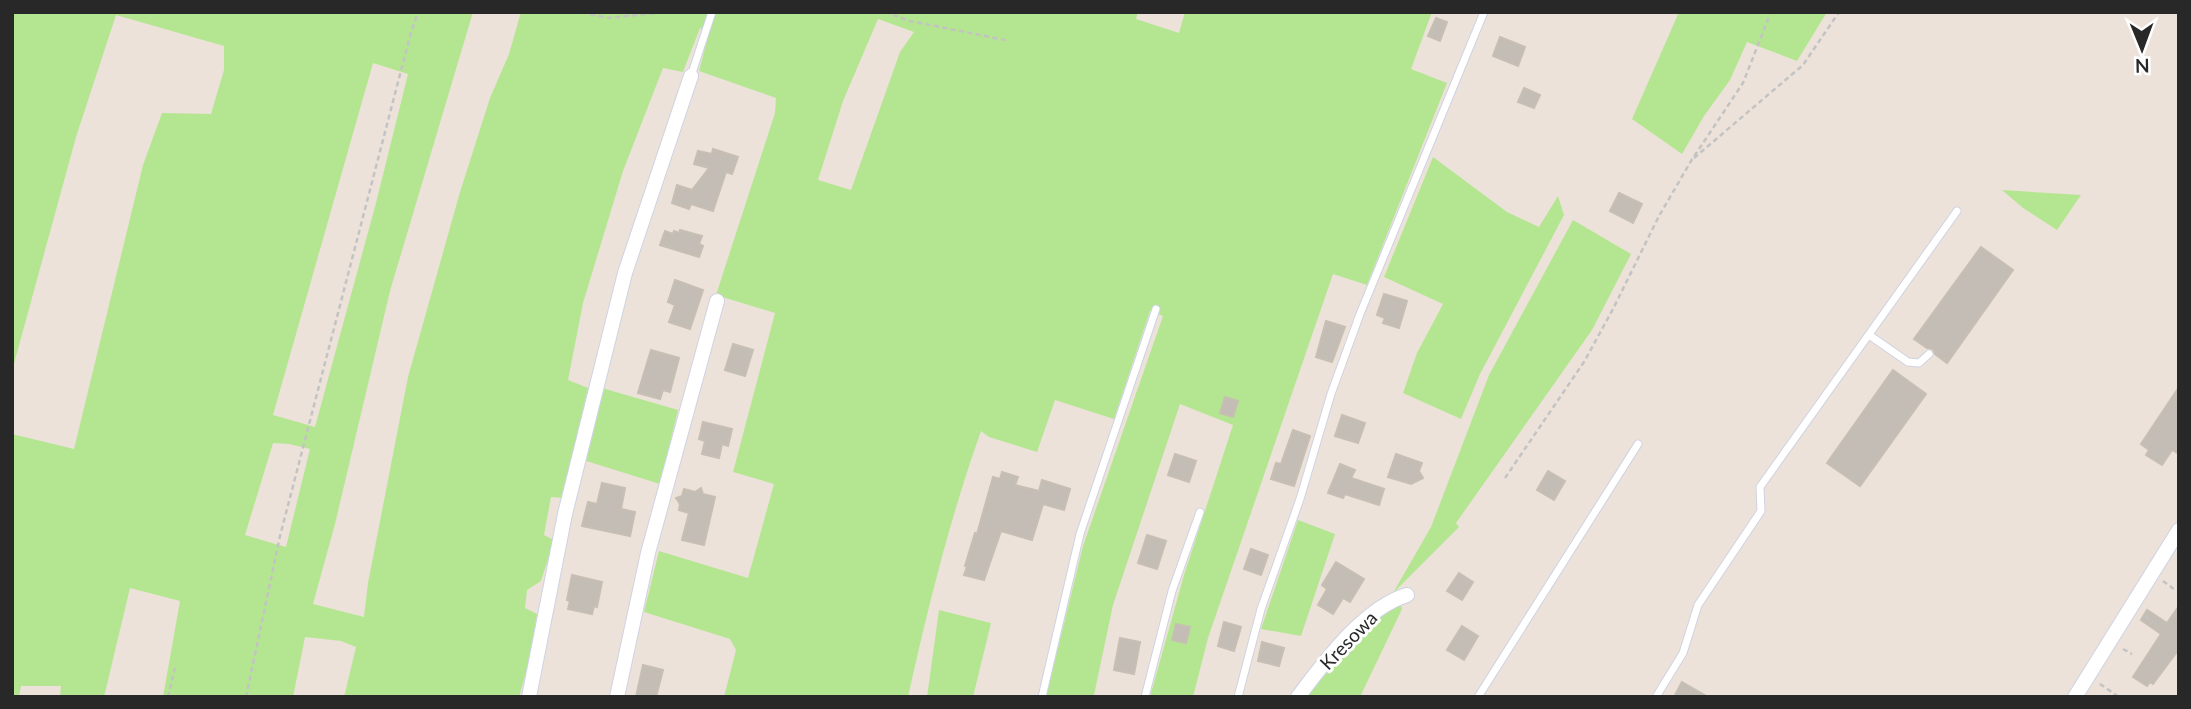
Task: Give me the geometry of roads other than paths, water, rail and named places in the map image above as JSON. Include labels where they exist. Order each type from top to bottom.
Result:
[{"type":"street","points":[[529,697],[565,514],[625,273],[691,76]]},
{"type":"street","points":[[617,697],[648,553],[717,301]]},
{"type":"street","points":[[2075,697],[2179,530]]},
{"type":"street","name":"Kresowa","points":[[1298,697],[1362,623],[1393,599],[1407,595]]},
{"type":"lane","points":[[691,76],[712,12]]},
{"type":"lane","points":[[1238,697],[1261,609],[1300,499],[1331,394],[1360,314],[1484,12]]},
{"type":"lane","points":[[1657,697],[1683,653],[1698,605],[1761,511],[1760,487],[1957,211]]},
{"type":"lane","points":[[1042,697],[1080,534],[1156,309]]},
{"type":"lane","points":[[1869,335],[1908,362],[1919,363],[1929,354]]},
{"type":"lane","points":[[1478,697],[1638,444]]},
{"type":"lane","points":[[1145,697],[1172,591],[1200,512]]}]
